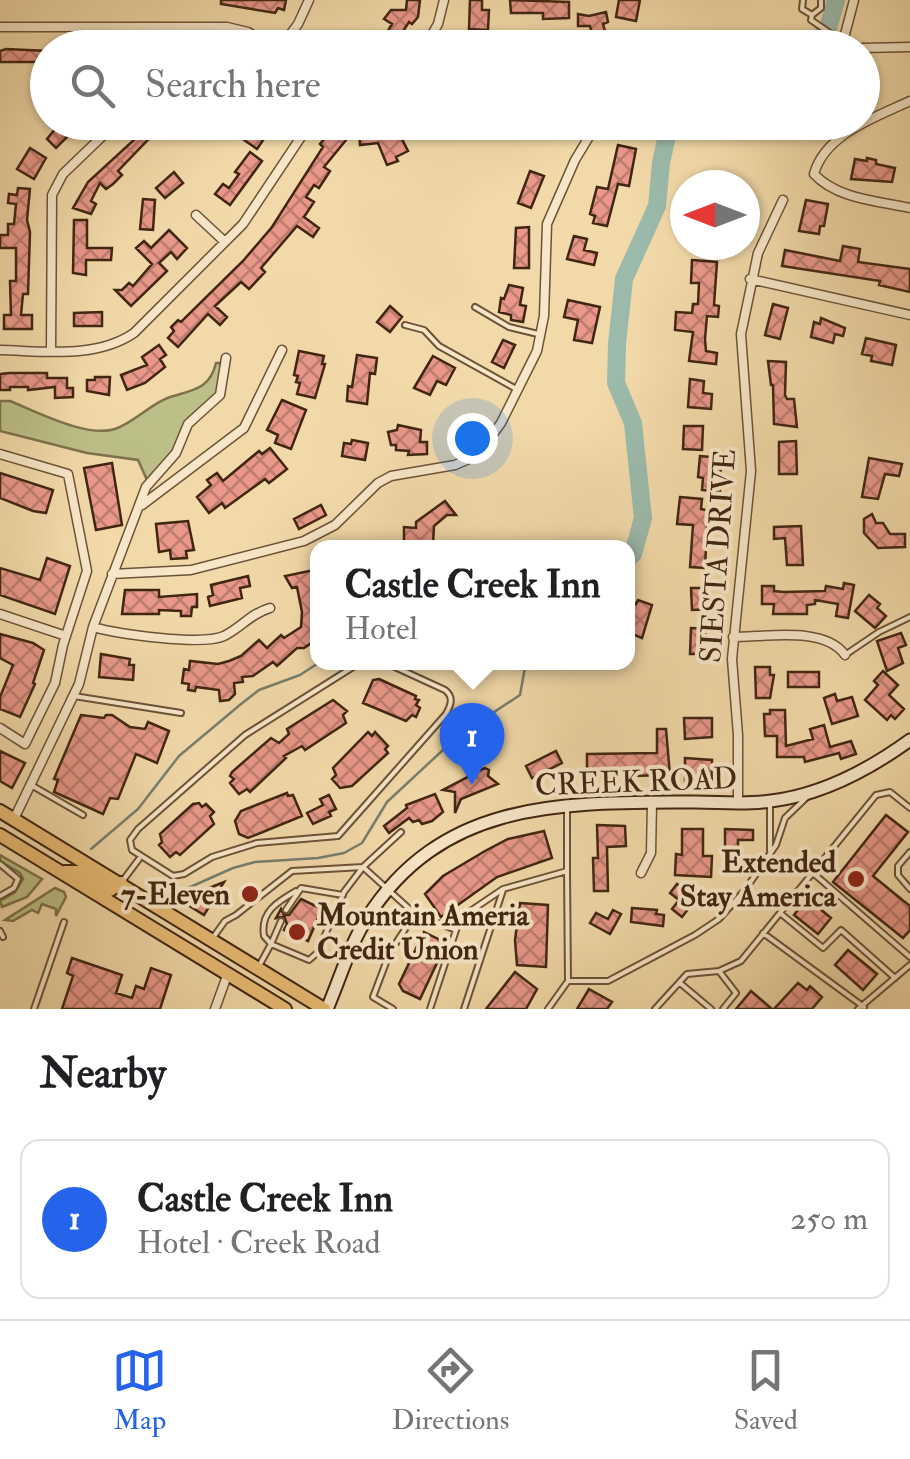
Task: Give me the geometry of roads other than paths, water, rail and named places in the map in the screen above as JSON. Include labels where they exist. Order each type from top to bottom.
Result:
[{"type":"main road","points":[[0,811],[325,1009]]},
{"type":"main road","points":[[0,835],[285,1009]]},
{"type":"main road","points":[[62,872],[80,872],[110,890],[121,884]]},
{"type":"street","points":[[294,30],[309,0]]},
{"type":"street","points":[[434,30],[444,0]]},
{"type":"street","points":[[842,30],[854,0]]},
{"type":"street","points":[[0,27],[242,30]]},
{"type":"street","points":[[880,48],[910,47]]},
{"type":"street","points":[[880,116],[910,101]]},
{"type":"street","points":[[51,351],[52,196],[62,174],[99,140]]},
{"type":"street","points":[[0,350],[90,350],[114,345],[144,324],[254,212],[300,140]]},
{"type":"street","points":[[112,574],[191,570],[304,541],[335,525],[367,492],[391,476],[455,465],[478,455],[518,390],[542,335],[547,224],[587,140]]},
{"type":"street","points":[[837,140],[822,157],[814,174],[822,182],[844,193],[910,208]]},
{"type":"street","name":"SIESTA DRIVE","points":[[738,802],[733,637],[750,494],[750,448],[740,356],[750,280],[768,228],[783,200]]},
{"type":"street","points":[[196,215],[225,242]]},
{"type":"street","points":[[750,280],[910,315]]},
{"type":"street","points":[[142,505],[244,428],[282,350]]},
{"type":"street","points":[[14,819],[74,696],[93,627],[146,486],[176,453],[188,424],[220,395],[226,358]]},
{"type":"street","points":[[0,454],[68,474],[87,571],[55,683],[26,744],[0,728]]},
{"type":"street","points":[[93,627],[134,636],[211,640],[231,632],[256,612],[270,608]]},
{"type":"street","points":[[0,614],[66,636]]},
{"type":"street","points":[[733,637],[818,637],[837,644],[845,655]]},
{"type":"street","name":"CREEK ROAD","points":[[325,1009],[356,938],[388,890],[432,849],[479,823],[567,804],[770,802],[812,792],[910,740]]},
{"type":"street","points":[[641,873],[651,854],[652,803]]},
{"type":"street","points":[[215,1009],[228,973]]},
{"type":"lane","points":[[803,0],[802,9],[812,15]]},
{"type":"lane","points":[[812,15],[822,8],[821,0]]},
{"type":"lane","points":[[812,15],[811,20],[826,30]]},
{"type":"lane","points":[[475,307],[509,327],[542,335]]},
{"type":"lane","points":[[405,326],[424,330],[439,346],[518,390]]},
{"type":"lane","points":[[845,655],[910,617]]},
{"type":"lane","points":[[348,670],[256,726],[230,747],[133,835],[130,845],[140,858],[178,876],[212,857],[257,844],[338,836],[446,714],[451,703],[445,690],[401,670]]},
{"type":"lane","points":[[74,696],[181,713]]},
{"type":"lane","points":[[31,785],[83,814]]},
{"type":"lane","points":[[568,981],[608,980],[719,918],[745,890],[776,845],[785,818],[812,792]]},
{"type":"lane","points":[[654,1009],[687,974],[719,972],[741,961],[876,795],[890,792],[910,808]]},
{"type":"lane","points":[[770,802],[770,851]]},
{"type":"lane","points":[[548,1009],[568,981],[567,804]]},
{"type":"lane","points":[[343,895],[297,890],[276,904],[265,918],[264,936],[270,944],[309,960],[317,954],[343,895],[363,867],[401,832]]},
{"type":"lane","points":[[910,852],[898,866],[898,874],[910,888]]},
{"type":"lane","points":[[121,884],[140,858]]},
{"type":"lane","points":[[0,864],[16,874],[18,882],[0,896]]},
{"type":"lane","points":[[212,938],[224,920],[292,871],[363,867],[415,914],[456,930]]},
{"type":"lane","points":[[430,1009],[460,918],[503,889],[567,871]]},
{"type":"lane","points":[[812,873],[910,957]]},
{"type":"lane","points":[[464,1009],[503,889]]},
{"type":"lane","points":[[286,910],[297,890]]},
{"type":"lane","points":[[780,913],[824,948],[841,930],[895,978]]},
{"type":"lane","points":[[394,1009],[373,997],[390,952],[415,914]]},
{"type":"lane","points":[[258,967],[281,921]]},
{"type":"lane","points":[[34,1009],[64,922]]},
{"type":"lane","points":[[763,934],[861,1008],[910,965]]},
{"type":"lane","points":[[719,972],[736,993],[723,1009]]},
{"type":"lane","points":[[679,982],[711,1009]]},
{"type":"lane","points":[[660,1003],[667,1009]]},
{"type":"waterway","points":[[826,30],[836,0]]},
{"type":"waterway","points":[[635,547],[643,518],[633,423],[616,383],[617,344],[624,279],[657,206],[666,140]]},
{"type":"waterway","points":[[91,849],[138,809],[179,756],[241,704],[259,690],[310,668]]},
{"type":"waterway","points":[[179,900],[188,888],[233,868],[344,853],[362,843],[387,802],[458,736],[520,695],[525,670]]},
{"type":"place","name":"Castle Creek Inn","points":[[472,785]]},
{"type":"place","name":"Extended Stay America","points":[[856,879]]},
{"type":"place","name":"7-Eleven","points":[[250,894]]},
{"type":"place","name":"Mountain Ameria Credit Union","points":[[297,932]]}]
